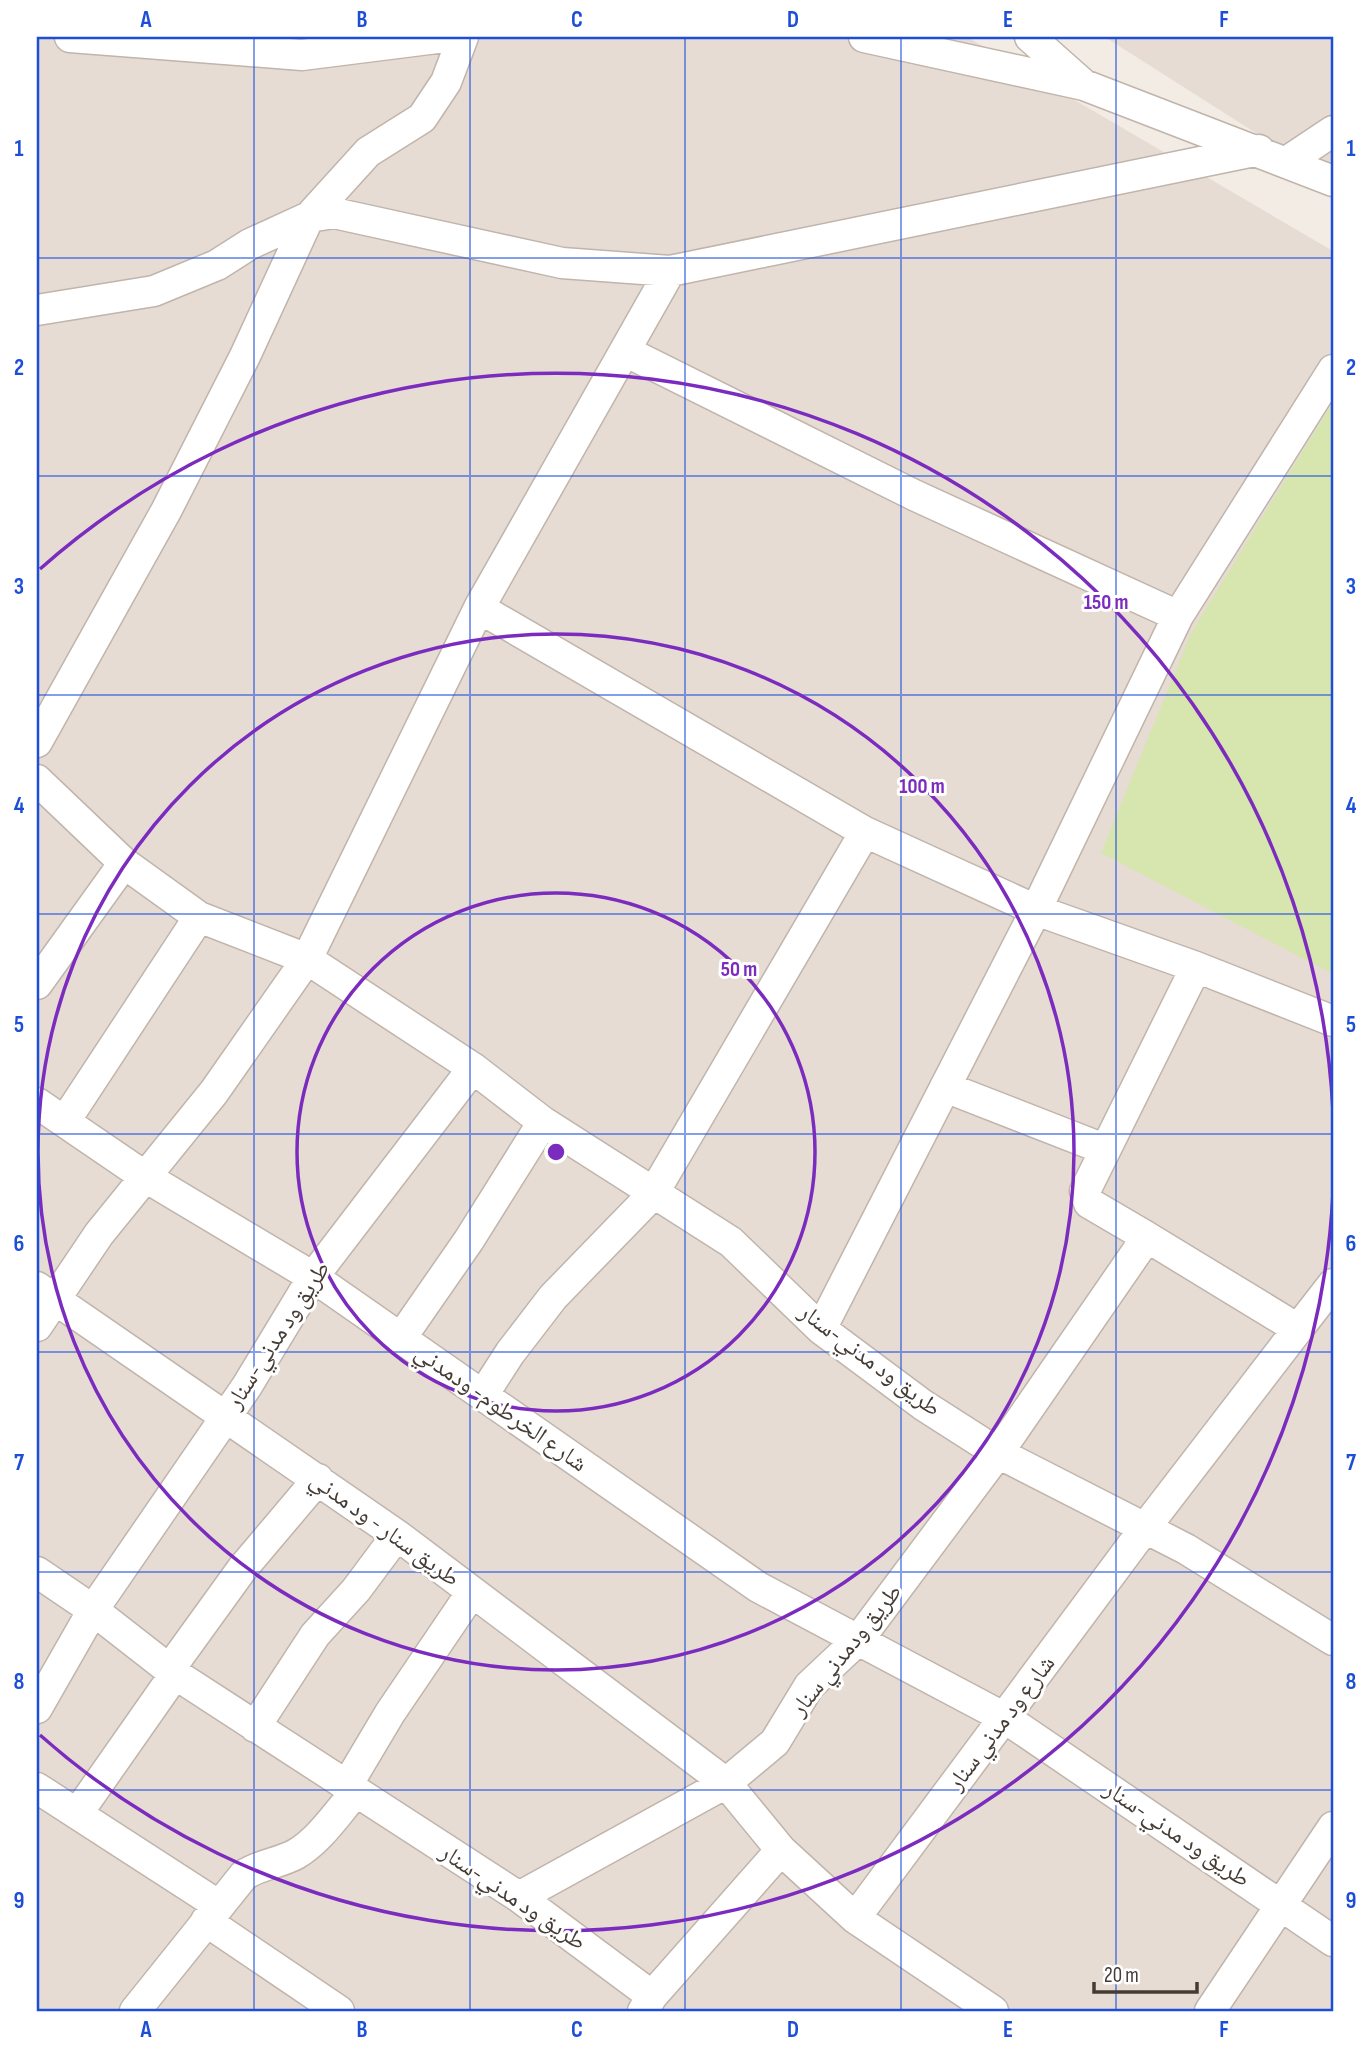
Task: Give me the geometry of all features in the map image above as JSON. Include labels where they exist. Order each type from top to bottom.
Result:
[{"type":"street","points":[[70,37],[302,55],[444,37]]},
{"type":"street","points":[[37,742],[166,511],[245,356],[309,217],[368,152],[422,118],[446,82],[463,37]]},
{"type":"street","points":[[864,37],[1084,85],[1288,161],[1333,181]]},
{"type":"street","points":[[1030,37],[1084,85]]},
{"type":"street","points":[[1288,161],[1333,131]]},
{"type":"street","points":[[37,310],[154,290],[217,265],[250,244],[309,217],[334,214],[358,218],[562,262],[670,271],[1259,150]]},
{"type":"street","points":[[37,1326],[45,1292],[162,1158],[214,1092],[307,959],[479,608],[670,271]]},
{"type":"street","points":[[625,351],[915,495],[1178,616]]},
{"type":"street","points":[[821,1329],[1036,910],[1178,616],[1333,370]]},
{"type":"street","points":[[479,608],[865,832],[1036,910],[1196,967],[1333,1021]]},
{"type":"street","name":"طريق ود مدني-سنار","points":[[37,780],[124,863],[198,917],[307,959],[473,1068],[543,1122],[731,1242],[821,1329],[923,1405],[998,1452],[1235,1577],[1333,1640]]},
{"type":"street","points":[[483,1395],[510,1353],[552,1297],[653,1194],[865,832]]},
{"type":"street","points":[[37,984],[124,863]]},
{"type":"street","points":[[65,1121],[198,917]]},
{"type":"street","points":[[1196,967],[1085,1191],[1089,1203],[1298,1329]]},
{"type":"street","name":"طريق ود مدني-سنار","points":[[37,1708],[93,1610],[226,1416],[313,1278],[473,1068]]},
{"type":"street","points":[[945,1087],[1104,1149]]},
{"type":"street","name":"شارع الخرطوم- ودمدني","points":[[37,1103],[144,1176],[313,1278],[758,1587],[1005,1718]]},
{"type":"street","points":[[401,1338],[469,1240],[543,1122]]},
{"type":"street","points":[[998,1452],[1147,1237]]},
{"type":"street","points":[[1145,1528],[1333,1284]]},
{"type":"street","name":"طريق سنار - ود مدني","points":[[45,1292],[397,1535],[726,1783]]},
{"type":"street","name":"طريق ودمدني سنار","points":[[519,1897],[726,1783],[775,1742],[809,1686],[859,1639],[998,1452]]},
{"type":"street","points":[[77,1814],[242,1569],[318,1479]]},
{"type":"street","name":"شارع ود مدني سنار","points":[[855,1918],[1145,1528]]},
{"type":"street","points":[[255,1727],[315,1635],[356,1590],[397,1535]]},
{"type":"street","name":"طريق ود مدني-سنار","points":[[37,1572],[93,1610],[172,1672],[519,1897],[648,2003]]},
{"type":"street","points":[[135,2011],[244,1875],[258,1866],[293,1856],[308,1846],[351,1790],[397,1702],[472,1592]]},
{"type":"street","name":"طريق ود مدني-سنار","points":[[1005,1718],[1333,1941]]},
{"type":"street","points":[[726,1783],[781,1850],[855,1918],[993,2011]]},
{"type":"street","points":[[37,1788],[212,1913],[339,2011]]},
{"type":"street","points":[[1210,2011],[1333,1827]]},
{"type":"street","points":[[648,2003],[781,1850]]},
{"type":"shaded area","points":[[37,37],[967,37],[1333,251],[1333,2011],[37,2011]]},
{"type":"shaded area","points":[[1100,37],[1333,37],[1333,182],[1108,39]]},
{"type":"green space","points":[[1333,402],[1333,974],[1101,853],[1191,633]]}]
